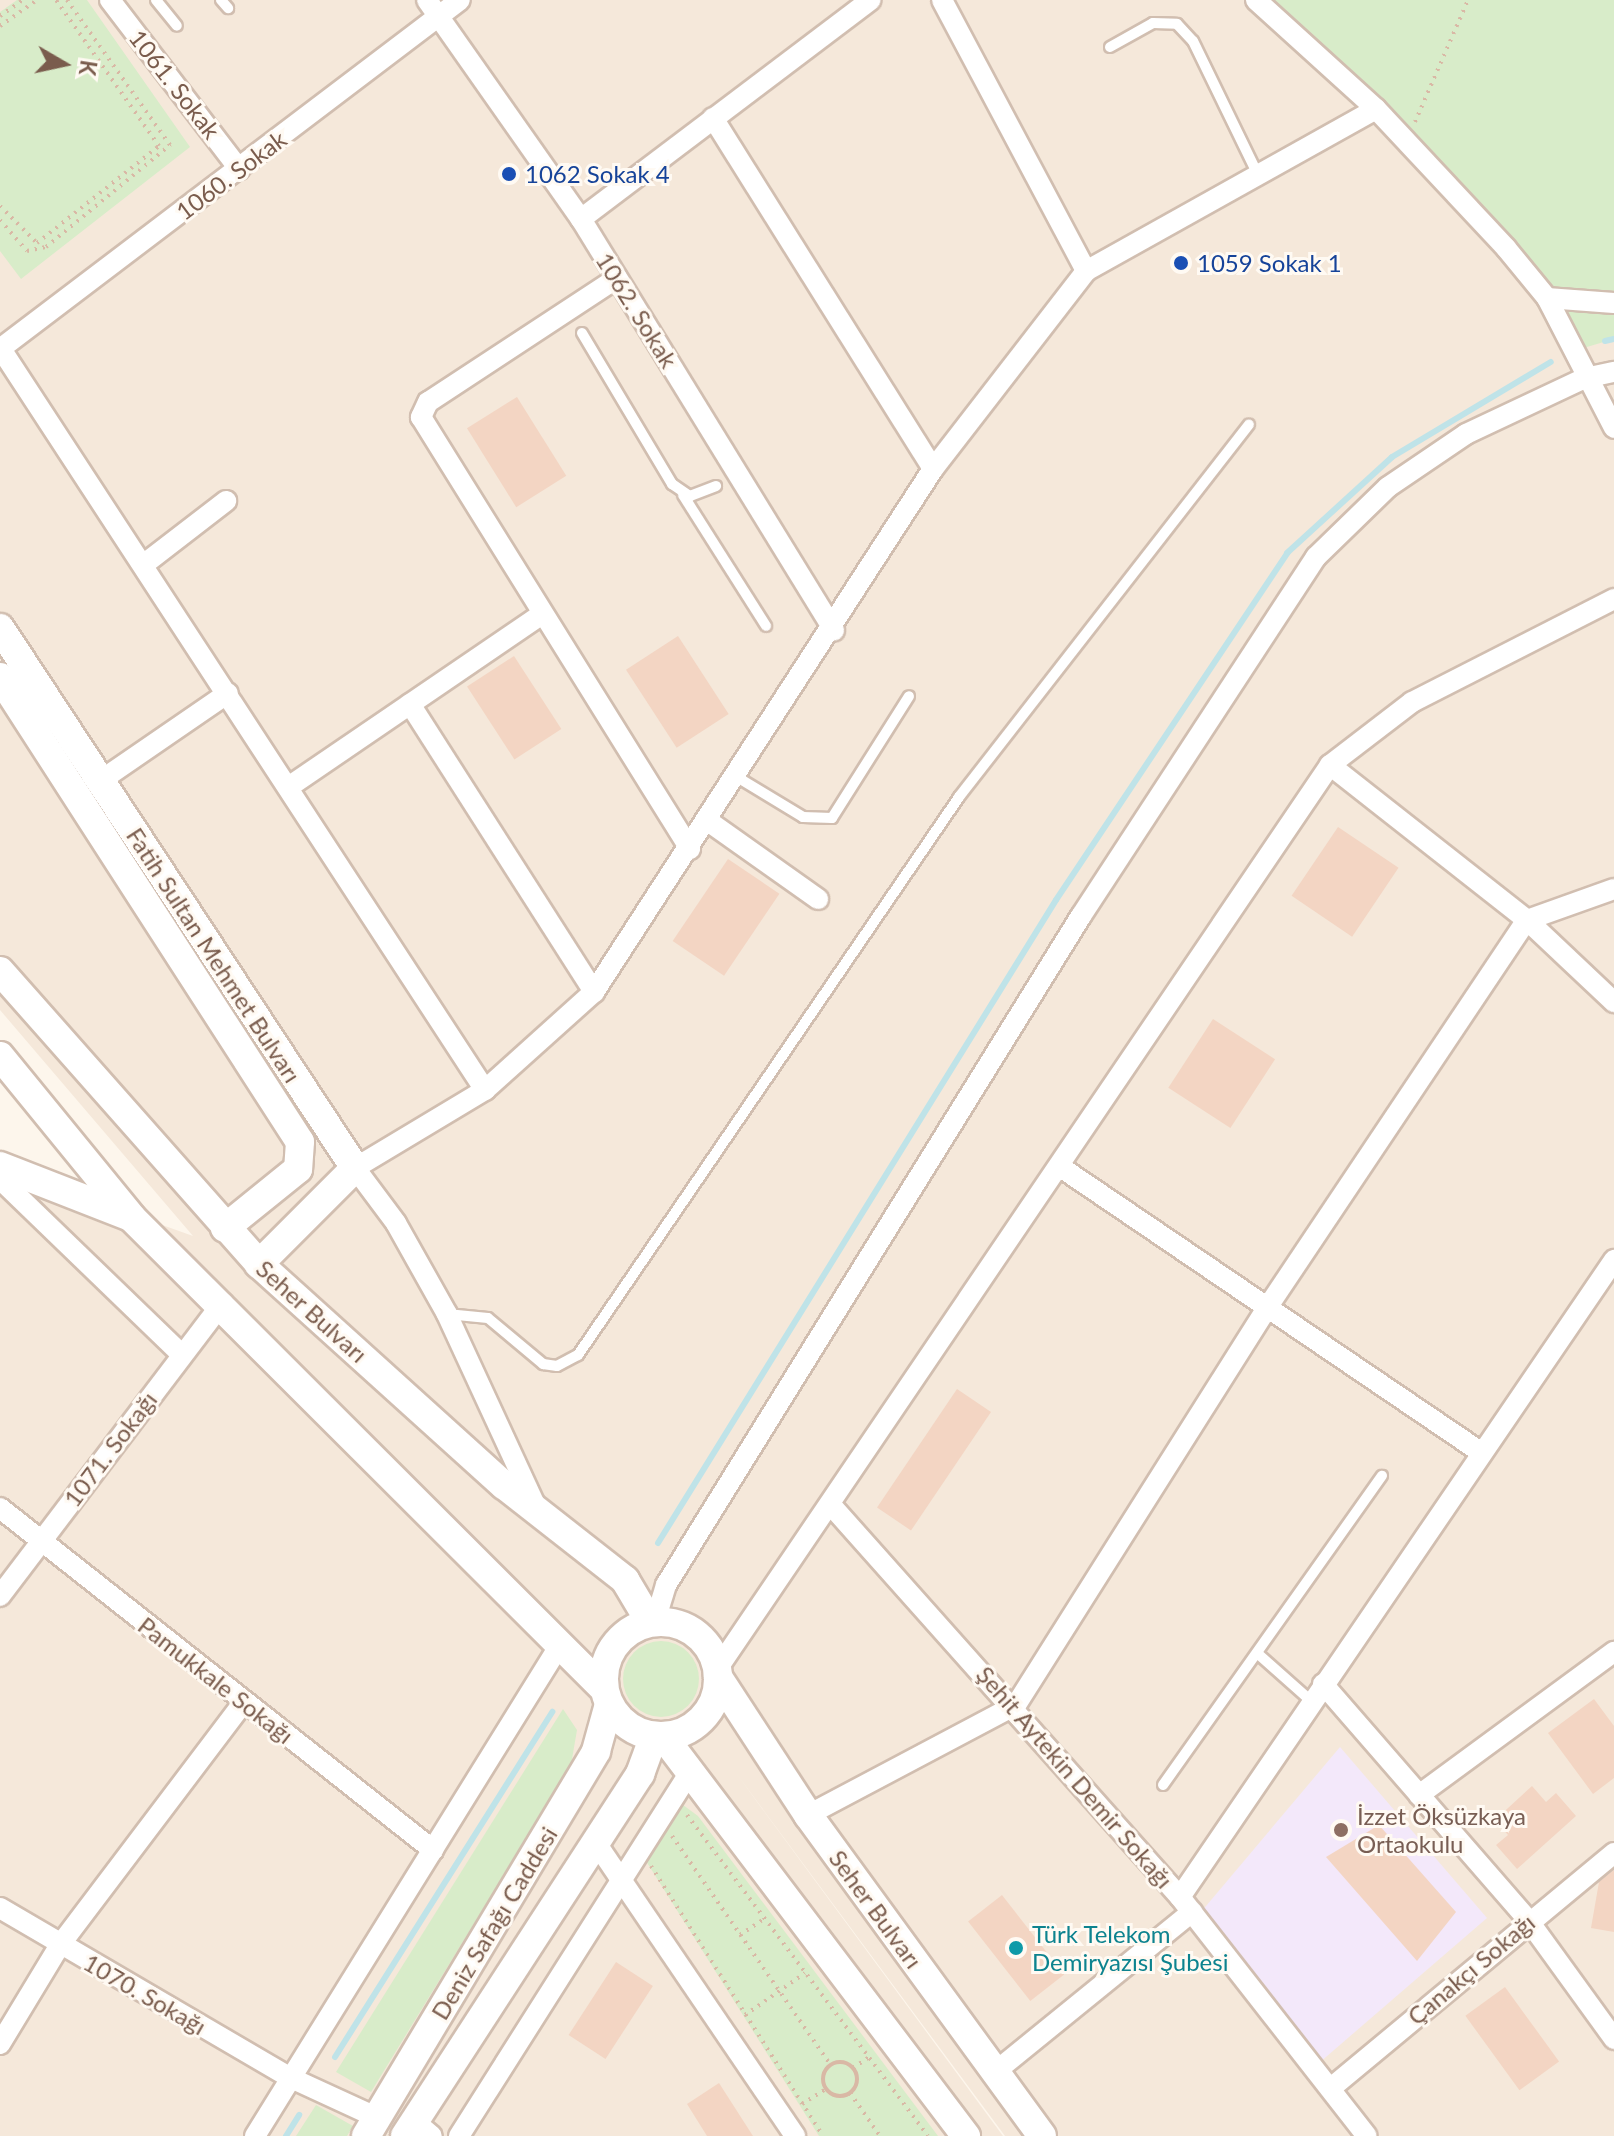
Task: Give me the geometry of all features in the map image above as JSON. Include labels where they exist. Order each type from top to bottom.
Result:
[{"type":"main road","name":"Fatih Sultan Mehmet Bulvarı","points":[[0,628],[355,1168]]},
{"type":"main road","name":"Fatih Sultan Mehmet Bulvarı","points":[[0,677],[300,1142],[298,1169],[225,1228]]},
{"type":"main road","name":"Seher Bulvarı","points":[[0,971],[259,1264],[537,1511],[625,1580],[652,1622]]},
{"type":"main road","points":[[0,1056],[132,1218],[222,1303],[561,1643],[631,1728],[658,1736],[966,2136]]},
{"type":"main road","points":[[0,1166],[132,1218]]},
{"type":"main road","points":[[259,1264],[355,1168]]},
{"type":"main road","points":[[607,1697],[616,1642],[652,1622],[691,1629],[718,1673],[706,1715],[658,1736]]},
{"type":"main road","name":"Seher Bulvarı","points":[[718,1673],[808,1815],[1042,2136]]},
{"type":"main road","name":"Deniz Safağı Caddesi","points":[[372,2127],[596,1751],[607,1697]]},
{"type":"main road","name":"Deniz Safağı Caddesi","points":[[417,2131],[594,1840],[640,1774],[658,1736]]},
{"type":"street","name":"1061. Sokak","points":[[110,0],[239,169]]},
{"type":"street","name":"1060. Sokak","points":[[0,349],[239,169],[433,8],[460,0]]},
{"type":"street","points":[[581,219],[871,0]]},
{"type":"street","points":[[942,0],[1086,271]]},
{"type":"street","points":[[1256,0],[1376,109],[1547,298],[1585,378],[1614,428]]},
{"type":"street","name":"1062. Sokak","points":[[433,8],[581,219],[834,630]]},
{"type":"street","points":[[537,1511],[447,1314],[396,1223],[355,1168],[485,1090],[594,992],[834,630],[933,469],[1086,271],[1376,109]]},
{"type":"street","points":[[713,118],[933,469]]},
{"type":"street","points":[[617,278],[422,412],[542,614],[690,849]]},
{"type":"street","points":[[1547,298],[1614,303]]},
{"type":"street","points":[[0,349],[290,786],[485,1090]]},
{"type":"street","points":[[652,1622],[666,1585],[1081,916],[1316,557],[1388,487],[1466,434],[1585,378],[1614,372]]},
{"type":"street","points":[[143,565],[226,501]]},
{"type":"street","points":[[718,1673],[1330,765],[1412,702],[1614,599]]},
{"type":"street","points":[[290,786],[542,614]]},
{"type":"street","points":[[100,781],[228,693]]},
{"type":"street","points":[[410,704],[594,992]]},
{"type":"street","points":[[1330,765],[1527,920],[1614,1002]]},
{"type":"street","points":[[708,821],[818,899]]},
{"type":"street","points":[[808,1815],[1016,1705],[1265,1311],[1527,920],[1614,889]]},
{"type":"street","points":[[1059,1166],[1265,1311],[1479,1451]]},
{"type":"street","points":[[0,1179],[182,1355]]},
{"type":"street","points":[[995,2072],[1186,1905],[1317,1692],[1479,1451],[1614,1260]]},
{"type":"street","name":"1071. Sokağı","points":[[0,1596],[222,1303]]},
{"type":"street","name":"Şehit Aytekin Demir Sokağı","points":[[830,1504],[1016,1705],[1186,1905],[1367,2136]]},
{"type":"street","name":"Pamukkale Sokağı","points":[[0,1508],[39,1542],[433,1850]]},
{"type":"street","points":[[255,2136],[561,1643]]},
{"type":"street","points":[[1419,1795],[1614,1652]]},
{"type":"street","points":[[1317,1692],[1419,1795],[1528,1920],[1614,2039]]},
{"type":"street","points":[[0,2044],[60,1945],[244,1702]]},
{"type":"street","points":[[459,2136],[621,1872],[689,1773]]},
{"type":"street","points":[[594,1840],[621,1872],[795,2136]]},
{"type":"street","name":"Çanakçı Sokağı","points":[[1331,2088],[1528,1920],[1614,1853]]},
{"type":"street","name":"1070. Sokağı","points":[[0,1908],[372,2127]]},
{"type":"lane","points":[[156,0],[177,26]]},
{"type":"lane","points":[[1110,47],[1153,23],[1177,24],[1198,51],[1258,175]]},
{"type":"lane","points":[[582,333],[766,626]]},
{"type":"lane","points":[[447,1314],[488,1318],[543,1364],[557,1366],[578,1355],[959,797],[1249,424]]},
{"type":"lane","points":[[683,495],[716,486]]},
{"type":"lane","points":[[737,777],[803,817],[832,818],[909,696]]},
{"type":"lane","points":[[1163,1785],[1382,1476]]},
{"type":"lane","points":[[1257,1653],[1317,1692]]},
{"type":"path","points":[[0,16],[23,0]]},
{"type":"path","points":[[0,26],[37,0]]},
{"type":"path","points":[[0,206],[37,243],[159,146],[56,0]]},
{"type":"path","points":[[0,220],[27,251],[46,247],[170,145],[67,0]]},
{"type":"path","points":[[1405,141],[1447,63],[1468,0]]},
{"type":"path","points":[[664,1843],[687,1815],[928,2136]]},
{"type":"path","points":[[671,1834],[830,2064],[853,2068],[870,2058]]},
{"type":"path","points":[[656,1853],[649,1863],[823,2136]]},
{"type":"path","points":[[740,1935],[764,1919]]},
{"type":"path","points":[[745,2015],[813,1968]]},
{"type":"path","points":[[826,2089],[823,2074],[830,2064]]},
{"type":"path","points":[[853,2068],[850,2093],[880,2136]]},
{"type":"path","points":[[802,2104],[826,2089],[850,2093]]},
{"type":"shaded area","points":[[0,0],[1252,0],[1386,122],[1580,348],[1614,339],[1614,2136],[1005,2136],[733,1769],[1003,2136],[0,2136],[0,1167],[193,1236],[0,1010]]},
{"type":"shaded area","name":"İzzet Öksüzkaya Ortaokulu","points":[[1340,1747],[1487,1918],[1319,2063],[1201,1912]]},
{"type":"green space","points":[[17,0],[87,0],[190,147],[21,279],[0,251],[0,12]]},
{"type":"green space","points":[[1252,0],[1614,0],[1614,339],[1580,349],[1554,299]]},
{"type":"green space","points":[[661,1641],[675,1644],[688,1652],[696,1665],[699,1679],[696,1693],[688,1706],[675,1714],[661,1717],[647,1714],[634,1706],[626,1693],[623,1679],[626,1665],[634,1652],[647,1644]]},
{"type":"green space","points":[[563,1709],[577,1730],[571,1765],[371,2092],[336,2072]]},
{"type":"green space","points":[[683,1805],[698,1816],[938,2136],[819,2136],[646,1861]]},
{"type":"green space","points":[[316,2105],[353,2126],[347,2136],[296,2136]]},
{"type":"building","points":[[517,397],[566,476],[516,507],[467,428]]},
{"type":"building","points":[[678,636],[729,714],[677,748],[626,670]]},
{"type":"building","points":[[514,656],[561,729],[514,759],[467,686]]},
{"type":"building","points":[[1338,827],[1399,868],[1352,937],[1292,896]]},
{"type":"building","points":[[728,859],[779,894],[724,976],[673,941]]},
{"type":"building","points":[[1213,1019],[1275,1059],[1230,1128],[1168,1088]]},
{"type":"building","points":[[957,1389],[991,1412],[911,1530],[877,1508]]},
{"type":"building","points":[[1594,1699],[1614,1726],[1614,1778],[1593,1794],[1548,1733]]},
{"type":"building","points":[[1532,1786],[1546,1802],[1556,1793],[1576,1816],[1517,1869],[1496,1845],[1508,1835],[1495,1820]]},
{"type":"building","points":[[1379,1825],[1456,1912],[1417,1961],[1326,1857]]},
{"type":"building","points":[[1614,1870],[1614,1932],[1591,1928],[1599,1882]]},
{"type":"building","name":"Türk Telekom Demiryazısı Şubesi","points":[[1002,1895],[1064,1975],[1030,2001],[968,1921]]},
{"type":"building","points":[[616,1962],[653,1986],[606,2059],[569,2035]]},
{"type":"building","points":[[1505,1987],[1559,2061],[1519,2090],[1465,2016]]},
{"type":"building","points":[[719,2083],[753,2136],[707,2136],[687,2104]]},
{"type":"waterway","points":[[1605,341],[1614,339]]},
{"type":"waterway","points":[[658,1543],[1056,900],[1287,553],[1392,457],[1551,362]]},
{"type":"waterway","points":[[335,2057],[552,1712]]},
{"type":"waterway","points":[[286,2136],[299,2115]]},
{"type":"place","name":"1062 Sokak 4","points":[[509,174]]},
{"type":"place","name":"1059 Sokak 1","points":[[1181,263]]},
{"type":"place","name":"İzzet Öksüzkaya Ortaokulu","points":[[1341,1830]]},
{"type":"place","name":"Türk Telekom Demiryazısı Şubesi","points":[[1016,1948]]}]
